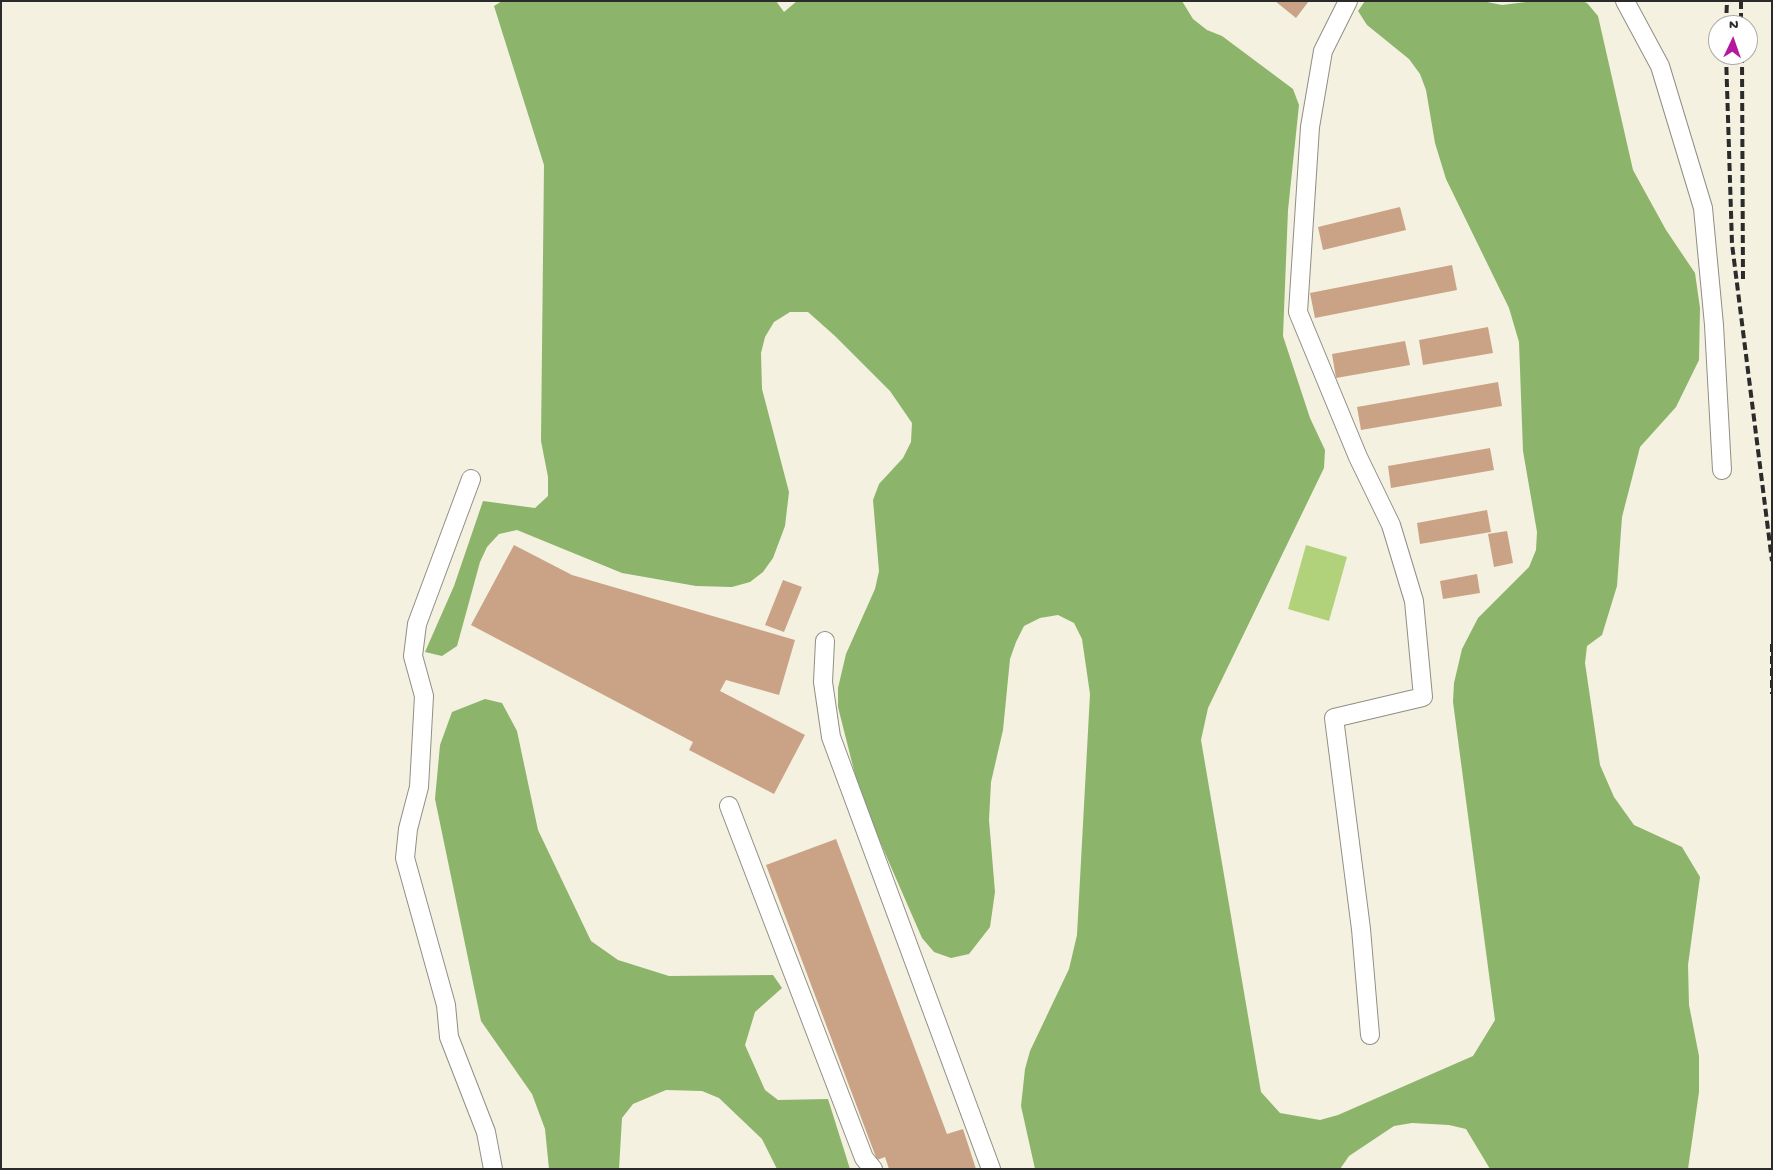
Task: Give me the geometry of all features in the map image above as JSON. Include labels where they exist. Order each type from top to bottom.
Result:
[{"type":"street","points":[[1348,1],[1323,51],[1310,127],[1298,312],[1358,458],[1391,525],[1414,601],[1423,697],[1334,718],[1361,929],[1370,1035]]},
{"type":"street","points":[[1625,1],[1660,66],[1704,208],[1714,325],[1722,470]]},
{"type":"street","points":[[471,479],[417,624],[413,656],[424,696],[424,705],[419,787],[408,829],[405,858],[446,1006],[449,1037],[486,1132],[493,1169]]},
{"type":"street","points":[[825,641],[823,682],[831,737],[991,1169]]},
{"type":"street","points":[[728,806],[864,1158],[873,1169]]},
{"type":"green space","points":[[502,1],[776,1],[784,12],[797,1],[1182,1],[1193,19],[1207,30],[1222,36],[1293,89],[1299,105],[1288,210],[1283,336],[1310,418],[1325,450],[1324,468],[1208,708],[1201,740],[1261,1092],[1280,1113],[1320,1120],[1338,1115],[1473,1056],[1495,1020],[1453,702],[1454,683],[1462,649],[1478,618],[1529,567],[1536,550],[1537,532],[1523,451],[1519,342],[1509,308],[1446,179],[1435,143],[1426,90],[1420,74],[1409,59],[1367,25],[1358,11],[1365,1],[1482,1],[1502,5],[1534,1],[1582,1],[1587,3],[1598,16],[1633,170],[1666,230],[1695,273],[1700,308],[1699,360],[1676,407],[1640,447],[1622,517],[1617,586],[1602,635],[1587,646],[1585,663],[1600,765],[1614,797],[1634,825],[1682,847],[1700,877],[1688,965],[1689,1005],[1699,1056],[1699,1092],[1688,1169],[1490,1169],[1466,1129],[1449,1125],[1412,1123],[1394,1126],[1349,1156],[1340,1169],[1035,1169],[1021,1106],[1025,1069],[1030,1051],[1069,969],[1077,935],[1090,694],[1082,639],[1074,623],[1058,615],[1040,618],[1024,626],[1016,642],[1010,659],[1003,730],[991,782],[989,820],[995,892],[990,927],[969,954],[951,958],[934,952],[922,938],[861,798],[838,707],[838,688],[846,654],[875,589],[879,571],[873,500],[879,484],[903,458],[911,442],[912,423],[890,391],[808,312],[790,312],[774,322],[765,337],[761,353],[762,389],[789,492],[785,526],[773,558],[763,572],[750,582],[732,587],[696,586],[622,573],[517,530],[499,534],[487,547],[480,562],[457,646],[442,656],[425,652],[454,586],[483,501],[535,508],[548,496],[548,477],[541,441],[544,165],[494,6]]},
{"type":"green space","points":[[1306,545],[1347,557],[1329,621],[1288,609]]},
{"type":"green space","points":[[485,699],[502,703],[517,731],[538,830],[591,941],[618,960],[669,976],[773,975],[782,988],[755,1012],[745,1045],[765,1090],[778,1100],[828,1099],[850,1169],[777,1169],[762,1139],[719,1098],[702,1091],[666,1090],[633,1104],[622,1118],[619,1169],[549,1169],[545,1129],[532,1094],[481,1021],[435,799],[440,745],[452,712]]},
{"type":"building","points":[[1275,1],[1309,1],[1296,18]]},
{"type":"building","points":[[1400,207],[1406,230],[1323,250],[1318,227]]},
{"type":"building","points":[[1452,265],[1457,290],[1315,318],[1310,293]]},
{"type":"building","points":[[1488,327],[1493,353],[1423,365],[1419,340]]},
{"type":"building","points":[[1405,341],[1410,365],[1336,378],[1332,354]]},
{"type":"building","points":[[1498,382],[1502,406],[1361,430],[1357,407]]},
{"type":"building","points":[[1490,448],[1494,470],[1391,488],[1388,466]]},
{"type":"building","points":[[1487,510],[1491,532],[1420,544],[1417,523]]},
{"type":"building","points":[[1507,531],[1513,563],[1494,567],[1488,534]]},
{"type":"building","points":[[514,545],[572,575],[795,640],[779,695],[726,680],[720,691],[805,735],[774,794],[689,750],[693,742],[471,625]]},
{"type":"building","points":[[1477,574],[1480,593],[1443,599],[1440,581]]},
{"type":"building","points":[[783,580],[802,587],[784,632],[765,625]]},
{"type":"building","points":[[836,839],[947,1134],[963,1129],[976,1169],[889,1169],[885,1157],[877,1160],[766,865]]},
{"type":"railway","points":[[1726,15],[1727,1]]},
{"type":"railway","points":[[1741,1],[1741,15]]},
{"type":"railway","points":[[1726,65],[1732,244],[1772,561]]},
{"type":"railway","points":[[1742,65],[1743,283]]},
{"type":"railway","points":[[1772,644],[1772,694]]}]
